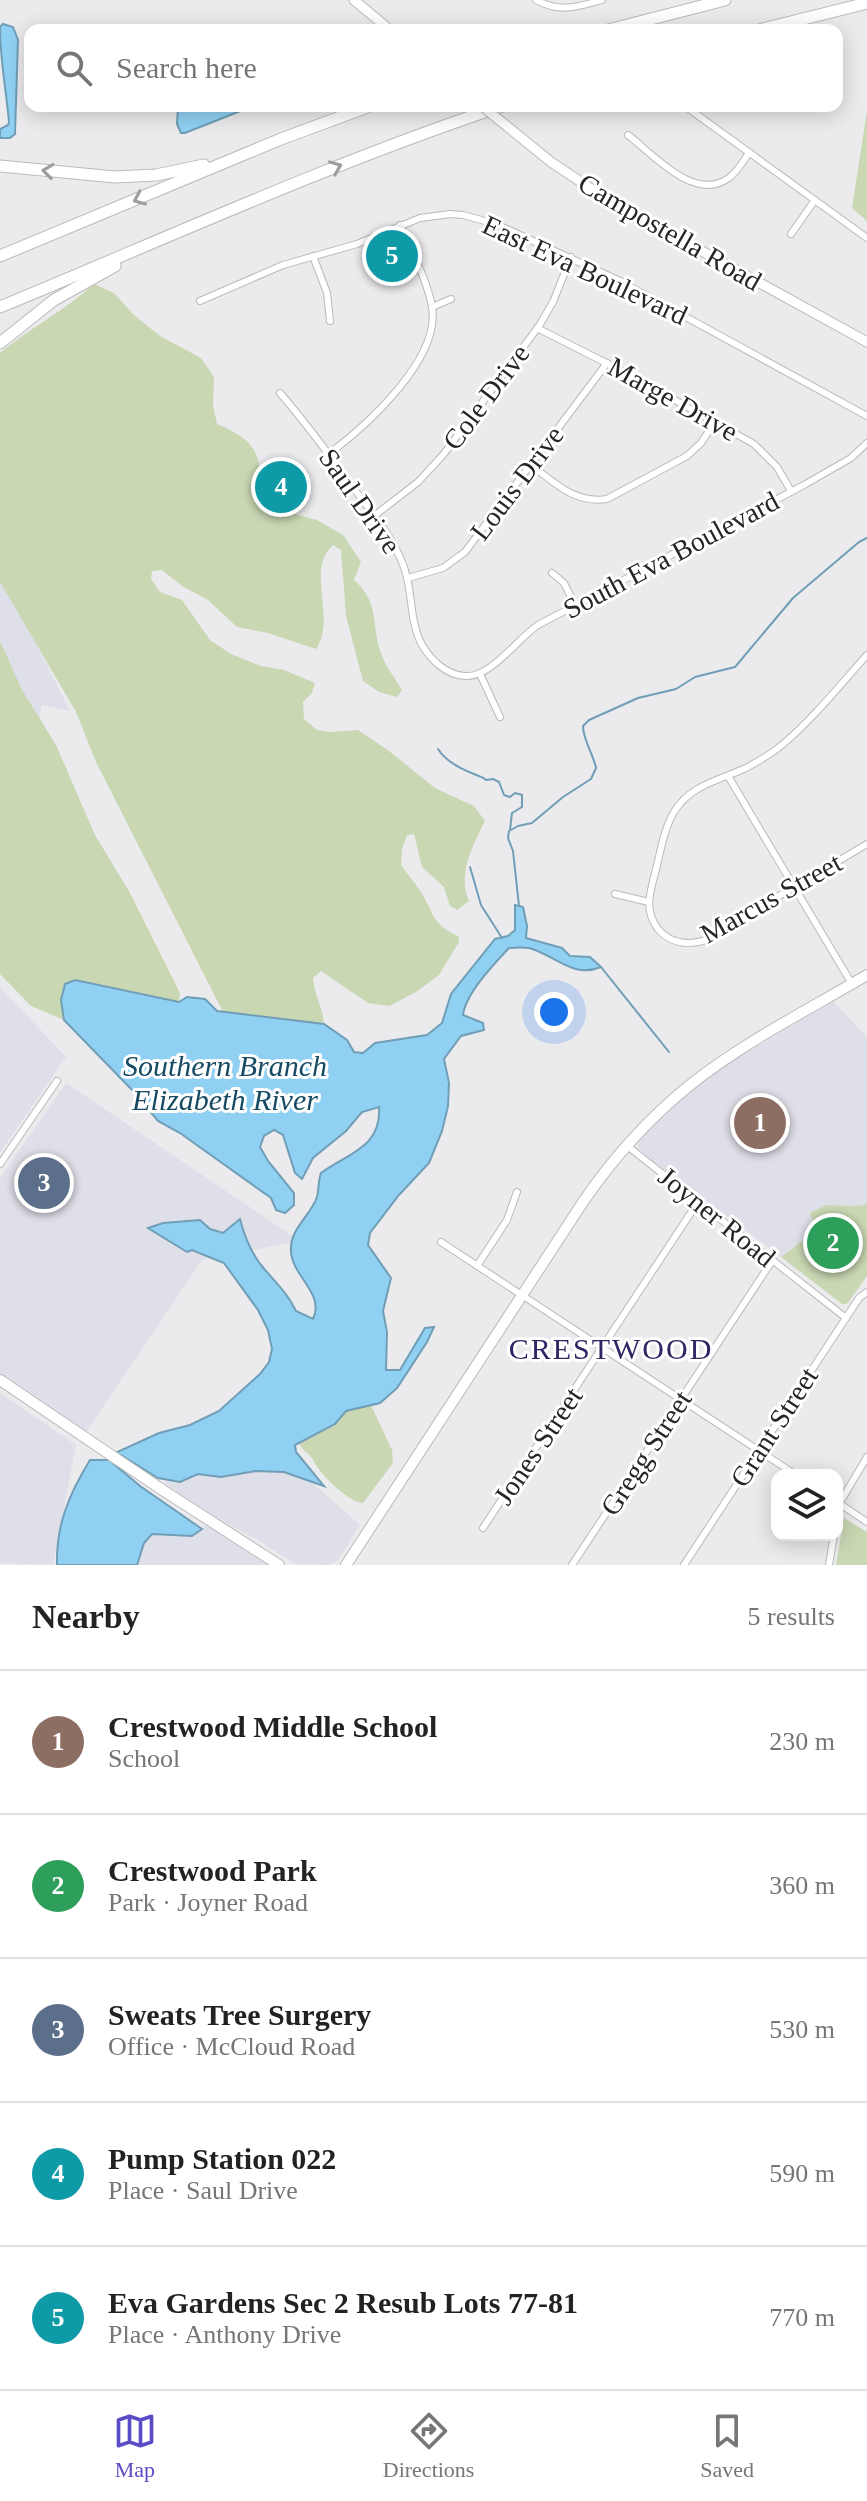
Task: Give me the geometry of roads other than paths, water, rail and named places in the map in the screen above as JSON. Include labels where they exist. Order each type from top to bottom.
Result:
[{"type":"highway","points":[[631,24],[725,0]]},
{"type":"highway","points":[[780,24],[867,3]]},
{"type":"highway","points":[[790,24],[867,10]]},
{"type":"highway","points":[[0,256],[236,157],[354,112]]},
{"type":"highway","points":[[0,307],[264,195],[424,132],[484,112]]},
{"type":"highway","points":[[0,166],[96,177],[132,177],[180,171],[236,157]]},
{"type":"highway","points":[[0,343],[54,300],[90,278],[264,195]]},
{"type":"main road","points":[[354,0],[383,24]]},
{"type":"main road","name":"Campostella Road","points":[[489,112],[551,162],[602,196],[867,342]]},
{"type":"main road","points":[[346,1565],[594,1186],[626,1145],[700,1077],[867,975]]},
{"type":"main road","points":[[0,1380],[279,1565]]},
{"type":"street","points":[[536,0],[566,9],[602,0]]},
{"type":"street","points":[[693,112],[867,238]]},
{"type":"street","points":[[628,135],[686,181],[699,186],[724,181],[749,153]]},
{"type":"street","points":[[791,234],[815,200]]},
{"type":"street","name":"East Eva Boulevard","points":[[200,301],[283,265],[346,248],[400,225],[433,215],[463,215],[489,221],[620,281],[867,416]]},
{"type":"street","points":[[329,454],[374,417],[428,344],[432,331],[432,307],[400,225]]},
{"type":"street","points":[[313,256],[327,293],[330,321]]},
{"type":"street","name":"Cole Drive","points":[[374,516],[411,488],[443,455],[537,328],[553,302],[571,257]]},
{"type":"street","points":[[432,307],[451,299]]},
{"type":"street","name":"Marge Drive","points":[[537,328],[607,363],[761,450],[782,474],[791,491]]},
{"type":"street","name":"Louis Drive","points":[[408,578],[443,568],[465,552],[607,363]]},
{"type":"street","name":"Saul Drive","points":[[280,393],[329,454],[398,551],[408,578],[414,625],[429,655],[438,665],[457,675],[480,674]]},
{"type":"street","points":[[531,465],[576,497],[607,499],[687,456],[701,443],[715,422]]},
{"type":"street","name":"South Eva Boulevard","points":[[480,674],[528,632],[851,458],[867,443]]},
{"type":"street","points":[[552,573],[564,583],[575,605]]},
{"type":"street","points":[[615,894],[649,902],[673,812],[699,787],[760,760],[782,745],[867,655]]},
{"type":"street","points":[[480,674],[500,717]]},
{"type":"street","points":[[728,776],[852,984]]},
{"type":"street","name":"Marcus Street","points":[[649,902],[652,919],[667,937],[679,942],[698,943],[867,844]]},
{"type":"street","points":[[0,1164],[57,1081]]},
{"type":"street","name":"Joyner Road","points":[[626,1145],[846,1318]]},
{"type":"street","points":[[477,1266],[507,1220],[517,1192]]},
{"type":"street","name":"Jones Street","points":[[483,1528],[698,1202]]},
{"type":"street","points":[[441,1242],[787,1469]]},
{"type":"street","name":"Gregg Street","points":[[572,1565],[772,1261]]},
{"type":"street","name":"Grant Street","points":[[684,1565],[859,1298],[867,1292]]},
{"type":"street","points":[[843,1495],[867,1457]]},
{"type":"street","points":[[843,1506],[867,1522]]},
{"type":"street","points":[[829,1565],[833,1541]]},
{"type":"water","points":[[3,24],[13,27],[18,40],[15,134],[10,138],[0,138],[0,129],[9,122],[1,51],[0,27]]},
{"type":"water","points":[[178,112],[238,112],[185,133],[181,133],[177,124]]},
{"type":"water","name":"Southern Branch Elizabeth River","points":[[515,905],[523,907],[526,938],[562,948],[570,956],[590,957],[601,967],[582,970],[529,948],[509,948],[482,979],[465,1006],[463,1015],[483,1023],[484,1030],[461,1036],[444,1059],[449,1083],[448,1106],[429,1163],[370,1233],[368,1245],[391,1278],[383,1311],[387,1332],[386,1370],[400,1370],[425,1328],[434,1327],[397,1388],[380,1403],[346,1411],[335,1424],[295,1445],[296,1452],[324,1486],[284,1472],[256,1471],[221,1477],[198,1474],[180,1482],[158,1478],[121,1455],[114,1464],[202,1529],[192,1536],[152,1534],[144,1543],[137,1565],[57,1565],[65,1510],[90,1460],[108,1460],[115,1453],[159,1433],[190,1425],[219,1411],[269,1362],[272,1349],[268,1330],[258,1310],[224,1263],[192,1250],[187,1252],[148,1228],[163,1223],[200,1220],[210,1229],[223,1233],[240,1219],[248,1243],[261,1265],[296,1311],[313,1319],[315,1302],[293,1261],[293,1237],[314,1204],[321,1173],[369,1141],[375,1132],[379,1107],[362,1112],[346,1131],[313,1158],[302,1179],[295,1173],[283,1135],[274,1130],[264,1136],[260,1147],[294,1193],[294,1205],[285,1213],[276,1210],[271,1198],[180,1133],[158,1121],[64,1020],[61,1000],[65,984],[75,980],[179,1002],[187,997],[205,999],[217,1011],[324,1024],[347,1040],[354,1052],[363,1053],[375,1043],[427,1035],[442,1023],[451,994],[495,939],[508,936],[515,930]]},
{"type":"waterway","points":[[519,906],[509,831],[532,823],[591,779],[596,768],[583,726],[589,720],[638,698],[676,689],[695,677],[735,667],[793,598],[867,538]]},
{"type":"waterway","points":[[438,749],[459,767],[486,780],[499,782],[504,795],[522,795],[522,807],[512,813],[510,830]]},
{"type":"waterway","points":[[470,867],[481,905],[502,938]]},
{"type":"waterway","points":[[601,967],[669,1052]]},
{"type":"place","name":"Eva Gardens Sec 2 Resub Lots 77-81","points":[[392,256]]},
{"type":"place","name":"Pump Station 022","points":[[281,487]]},
{"type":"place","name":"Crestwood Middle School","points":[[760,1123]]},
{"type":"place","name":"Sweats Tree Surgery","points":[[44,1183]]},
{"type":"place","name":"Crestwood Park","points":[[833,1243]]},
{"type":"district","name":"CRESTWOOD","points":[[611,1348]]}]
